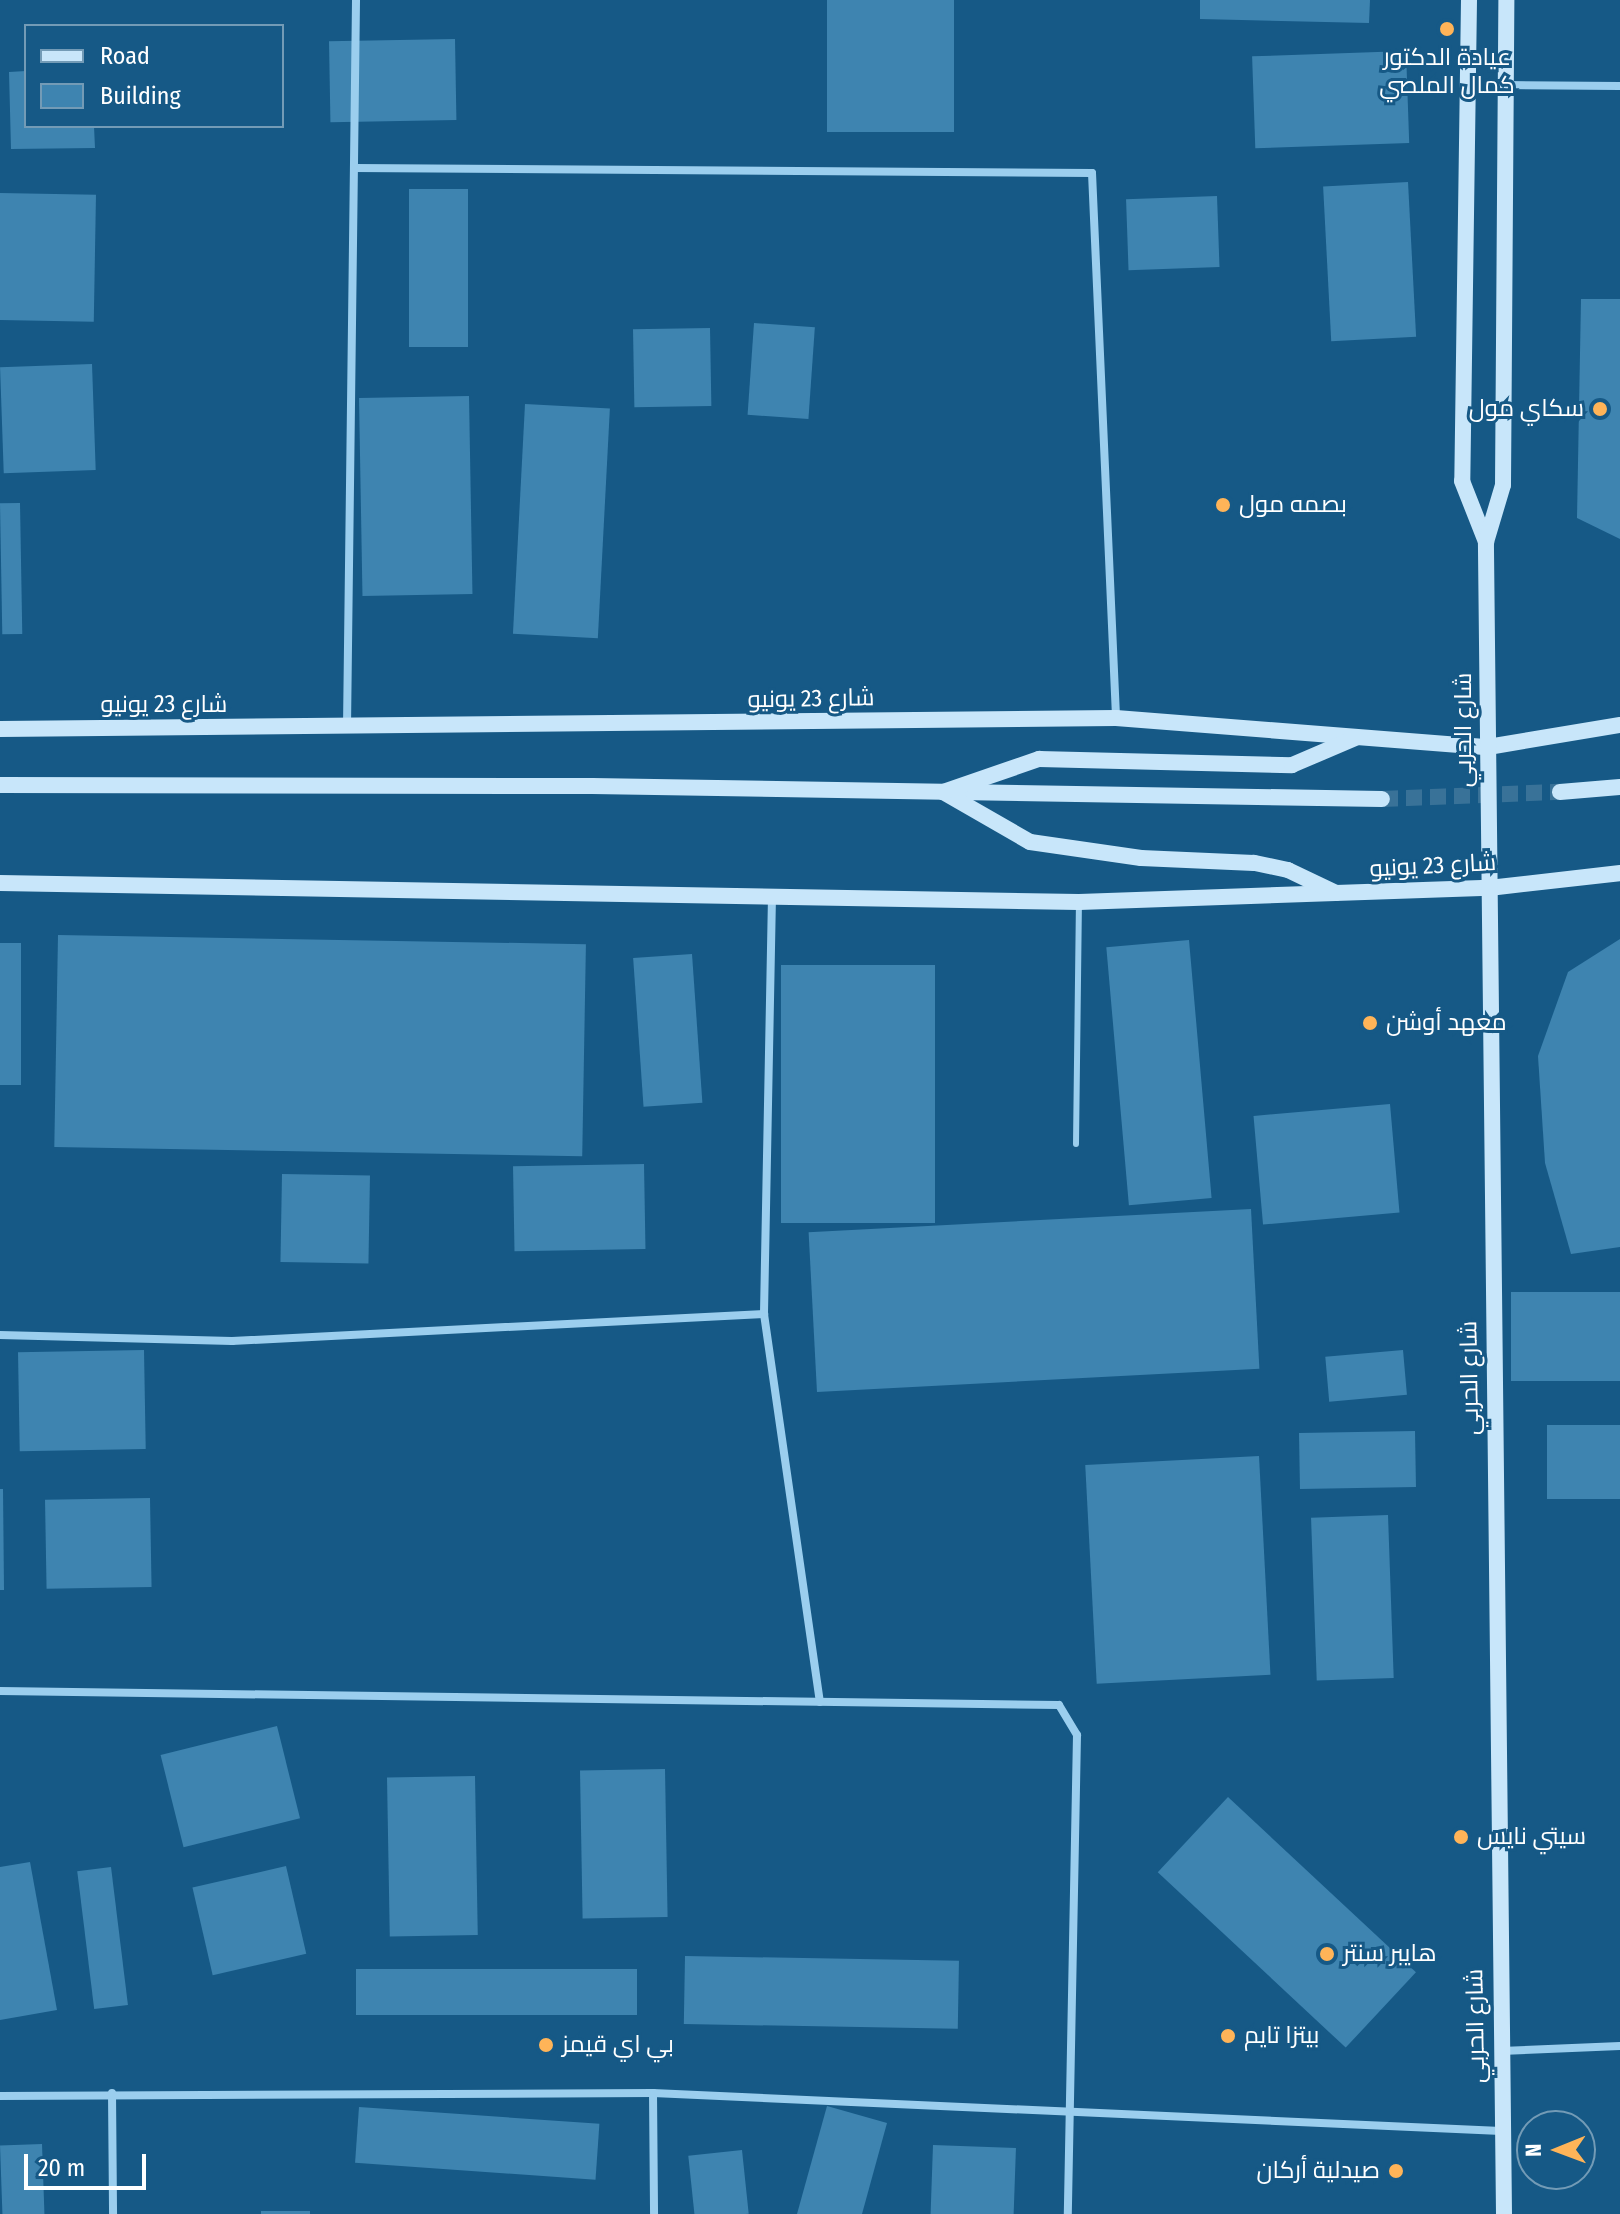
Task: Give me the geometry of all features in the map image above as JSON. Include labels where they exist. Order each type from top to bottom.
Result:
[{"type":"street","points":[[347,729],[356,0]]},
{"type":"street","name":"شارع الحربي","points":[[1469,0],[1462,481],[1486,542]]},
{"type":"street","name":"شارع الحربي","points":[[1504,2214],[1486,542],[1503,485],[1506,0]]},
{"type":"street","points":[[1506,85],[1620,86]]},
{"type":"street","points":[[354,168],[1092,173],[1116,718]]},
{"type":"street","name":"شارع 23 يونيو","points":[[0,729],[347,729],[1116,718],[1488,747],[1620,725]]},
{"type":"street","points":[[943,792],[1039,759],[1292,765],[1356,737]]},
{"type":"street","points":[[0,785],[943,792],[1382,799]]},
{"type":"street","points":[[1560,792],[1620,787]]},
{"type":"street","points":[[943,792],[1030,842],[1141,858],[1254,863],[1288,870],[1337,894]]},
{"type":"street","name":"شارع 23 يونيو","points":[[0,883],[1079,902],[1489,888],[1620,873]]},
{"type":"street","points":[[772,896],[764,1314],[820,1702]]},
{"type":"street","points":[[0,1335],[232,1341],[764,1314]]},
{"type":"street","points":[[0,1691],[1059,1705],[1071,1717],[1077,1735],[1066,2113],[1068,2214]]},
{"type":"street","points":[[1500,2051],[1620,2046]]},
{"type":"street","points":[[0,2096],[112,2093],[653,2093],[1501,2131]]},
{"type":"street","points":[[112,2093],[113,2214]]},
{"type":"street","points":[[653,2093],[654,2214]]},
{"type":"lane","points":[[1076,1144],[1079,902]]},
{"type":"building","points":[[827,0],[954,0],[954,132],[827,132]]},
{"type":"building","points":[[1200,0],[1370,0],[1369,23],[1200,19]]},
{"type":"building","points":[[455,39],[456,120],[330,122],[329,41]]},
{"type":"building","points":[[1406,51],[1409,143],[1255,148],[1252,56]]},
{"type":"building","points":[[24,71],[24,128],[94,128],[95,148],[11,149],[9,72]]},
{"type":"building","points":[[1408,182],[1416,337],[1331,341],[1323,186]]},
{"type":"building","points":[[409,189],[468,189],[468,347],[409,347]]},
{"type":"building","points":[[0,193],[96,195],[94,322],[0,320]]},
{"type":"building","points":[[1217,196],[1219,267],[1129,270],[1126,199]]},
{"type":"building","name":"سكاي مول","points":[[1581,299],[1620,299],[1620,539],[1577,518]]},
{"type":"building","points":[[754,323],[815,327],[808,419],[748,415]]},
{"type":"building","points":[[710,328],[711,406],[634,407],[633,329]]},
{"type":"building","points":[[92,364],[96,470],[4,473],[0,367]]},
{"type":"building","points":[[469,396],[472,594],[362,596],[359,398]]},
{"type":"building","points":[[525,404],[610,408],[598,638],[513,634]]},
{"type":"building","points":[[0,503],[20,503],[22,634],[2,634]]},
{"type":"building","points":[[58,935],[586,944],[582,1156],[54,1147]]},
{"type":"building","points":[[1620,939],[1620,1247],[1571,1254],[1545,1163],[1538,1056],[1568,972]]},
{"type":"building","points":[[1189,940],[1212,1198],[1129,1205],[1106,947]]},
{"type":"building","points":[[0,943],[21,943],[21,1085],[0,1085]]},
{"type":"building","points":[[692,954],[702,1103],[644,1107],[633,958]]},
{"type":"building","points":[[781,965],[935,965],[935,1223],[781,1223]]},
{"type":"building","points":[[1390,1104],[1399,1213],[1263,1225],[1254,1116]]},
{"type":"building","points":[[644,1164],[645,1249],[515,1251],[513,1166]]},
{"type":"building","points":[[282,1174],[370,1176],[368,1264],[280,1262]]},
{"type":"building","points":[[1251,1209],[1259,1369],[817,1392],[809,1232]]},
{"type":"building","points":[[1511,1292],[1620,1292],[1620,1381],[1511,1381]]},
{"type":"building","points":[[144,1350],[146,1449],[20,1451],[18,1352]]},
{"type":"building","points":[[1403,1350],[1407,1395],[1329,1402],[1325,1357]]},
{"type":"building","points":[[1547,1425],[1620,1425],[1620,1499],[1547,1499]]},
{"type":"building","points":[[1415,1431],[1416,1487],[1300,1489],[1299,1433]]},
{"type":"building","points":[[1259,1456],[1270,1675],[1097,1684],[1085,1465]]},
{"type":"building","points":[[0,1489],[3,1489],[4,1590],[0,1590]]},
{"type":"building","points":[[150,1498],[152,1587],[47,1589],[45,1500]]},
{"type":"building","points":[[1388,1515],[1394,1678],[1317,1681],[1311,1518]]},
{"type":"building","points":[[277,1726],[300,1818],[184,1847],[161,1755]]},
{"type":"building","points":[[665,1769],[668,1917],[583,1918],[580,1770]]},
{"type":"building","points":[[475,1776],[478,1935],[390,1937],[387,1778]]},
{"type":"building","points":[[1228,1797],[1416,1972],[1346,2048],[1158,1872]]},
{"type":"building","points":[[30,1862],[57,2010],[0,2020],[0,1867]]},
{"type":"building","points":[[286,1866],[306,1954],[213,1975],[192,1888]]},
{"type":"building","points":[[111,1867],[128,2005],[94,2009],[77,1871]]},
{"type":"building","points":[[685,1956],[959,1961],[958,2029],[684,2024]]},
{"type":"building","points":[[356,1969],[637,1969],[637,2015],[356,2015]]},
{"type":"building","points":[[827,2106],[887,2123],[862,2214],[797,2214]]},
{"type":"building","points":[[359,2107],[599,2124],[596,2180],[355,2163]]},
{"type":"building","points":[[42,2144],[44,2214],[2,2214],[0,2145]]},
{"type":"building","points":[[933,2145],[1016,2148],[1014,2214],[931,2214]]},
{"type":"building","points":[[742,2150],[749,2214],[694,2214],[688,2156]]},
{"type":"building","points":[[261,2211],[310,2211],[310,2214],[261,2214]]},
{"type":"tunnel","points":[[1382,799],[1560,792]]},
{"type":"place","name":"عيادة الدكتور كمال الملصي","points":[[1447,29]]},
{"type":"place","name":"سكاي مول","points":[[1600,409]]},
{"type":"place","name":"بصمه مول","points":[[1223,505]]},
{"type":"place","name":"معهد أوشن","points":[[1370,1023]]},
{"type":"place","name":"سيتي نايس","points":[[1461,1837]]},
{"type":"place","name":"هايبر سنتر","points":[[1327,1954]]},
{"type":"place","name":"بيتزا تايم","points":[[1228,2036]]},
{"type":"place","name":"بي اي قيمز","points":[[546,2045]]},
{"type":"place","name":"صيدلية أركان","points":[[1396,2171]]}]
